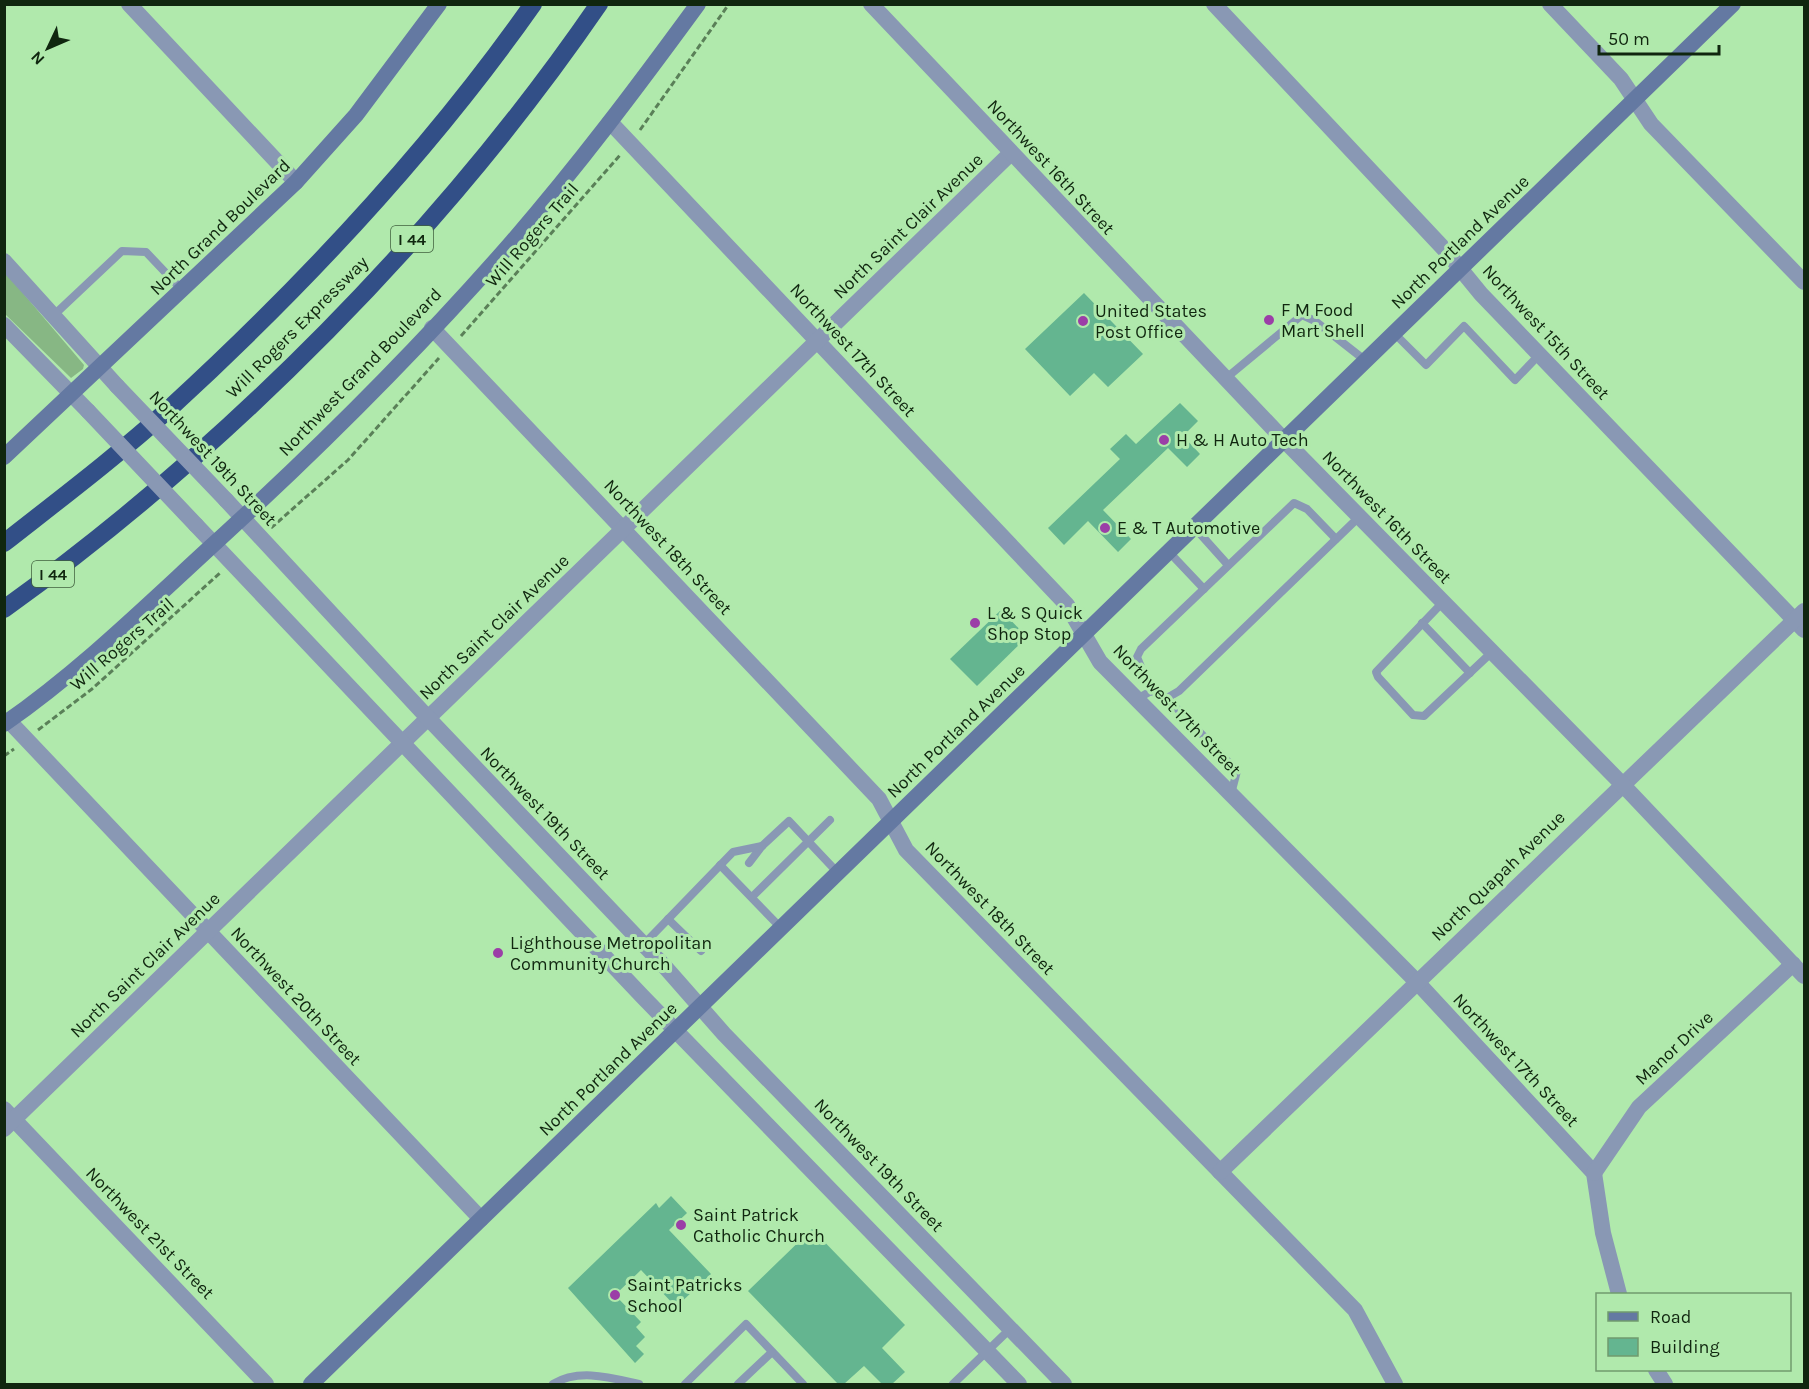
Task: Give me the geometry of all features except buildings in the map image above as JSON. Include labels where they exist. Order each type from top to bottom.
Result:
[{"type":"highway","name":"Will Rogers Expressway","points":[[4,543],[169,409],[300,284],[421,148],[533,4]]},
{"type":"highway","name":"Will Rogers Expressway","points":[[4,609],[145,500],[200,451],[336,321],[461,183],[517,116],[599,4]]},
{"type":"main road","name":"North Grand Boulevard","points":[[4,457],[73,395],[296,182],[356,115],[439,4]]},
{"type":"main road","name":"Northwest Grand Boulevard","points":[[7,722],[102,647],[243,518],[380,384],[511,243],[610,122],[698,4]]},
{"type":"main road","name":"North Portland Avenue","points":[[311,1384],[1733,4]]},
{"type":"street","points":[[129,4],[296,182]]},
{"type":"street","name":"Northwest 16th Street","points":[[871,4],[1284,440],[1622,784],[1799,970]]},
{"type":"street","name":"Northwest 15th Street","points":[[1214,4],[1461,269],[1480,294],[1801,620]]},
{"type":"street","points":[[1550,4],[1622,80],[1651,124],[1804,282]]},
{"type":"street","name":"Northwest 17th Street","points":[[610,122],[1067,605],[1100,662],[1144,695],[1231,794],[1417,982],[1594,1173]]},
{"type":"street","name":"North Saint Clair Avenue","points":[[8,1119],[208,932],[1011,153]]},
{"type":"street","name":"Northwest 19th Street","points":[[4,261],[117,386],[428,718],[700,1006],[1064,1384]]},
{"type":"street","points":[[4,325],[676,1030],[1019,1384]]},
{"type":"street","name":"Northwest 18th Street","points":[[432,328],[879,799],[906,850],[1355,1310],[1395,1384]]},
{"type":"street","name":"North Quapah Avenue","points":[[1220,1172],[1622,784],[1801,620]]},
{"type":"street","name":"Northwest 20th Street","points":[[7,722],[481,1219]]},
{"type":"street","name":"Manor Drive","points":[[1594,1173],[1639,1107],[1799,970]]},
{"type":"street","name":"Northwest 21st Street","points":[[8,1119],[266,1384]]},
{"type":"street","points":[[1594,1173],[1603,1233],[1619,1293]]},
{"type":"street","points":[[1657,1371],[1665,1384]]},
{"type":"lane","points":[[54,315],[122,251],[146,252],[182,291]]},
{"type":"lane","points":[[1226,379],[1302,315],[1315,321],[1366,361]]},
{"type":"lane","points":[[1394,333],[1426,365],[1464,326],[1515,380],[1539,355]]},
{"type":"lane","points":[[1336,539],[1307,509],[1294,503],[1141,649],[1137,657],[1144,695],[1167,698],[1179,691],[1359,517]]},
{"type":"lane","points":[[1194,527],[1228,565]]},
{"type":"lane","points":[[1169,552],[1204,589]]},
{"type":"lane","points":[[1443,602],[1376,672],[1413,715],[1424,716],[1492,652]]},
{"type":"lane","points":[[1422,623],[1470,673]]},
{"type":"lane","points":[[1167,698],[1235,768],[1237,778],[1231,794]]},
{"type":"lane","points":[[749,863],[762,846],[789,820],[838,873]]},
{"type":"lane","points":[[752,897],[831,820]]},
{"type":"lane","points":[[643,945],[732,852],[762,846]]},
{"type":"lane","points":[[742,856],[762,846]]},
{"type":"lane","points":[[727,872],[734,864]]},
{"type":"lane","points":[[720,865],[781,928]]},
{"type":"lane","points":[[734,879],[741,872]]},
{"type":"lane","points":[[668,919],[700,951]]},
{"type":"lane","points":[[685,1384],[746,1324],[798,1383]]},
{"type":"lane","points":[[953,1384],[1010,1329]]},
{"type":"lane","points":[[738,1384],[772,1352]]},
{"type":"lane","points":[[553,1384],[562,1378],[597,1376],[639,1384]]},
{"type":"path","points":[[646,122],[729,4]]},
{"type":"path","name":"Will Rogers Trail","points":[[467,329],[616,159]]},
{"type":"path","points":[[278,522],[348,460],[431,366]]},
{"type":"path","name":"Will Rogers Trail","points":[[42,728],[92,689],[217,576]]},
{"type":"green space","points":[[5,272],[84,365],[83,369],[71,378],[5,314]]},
{"type":"place","name":"F M Food Mart Shell","points":[[1269,320]]},
{"type":"place","name":"United States Post Office","points":[[1083,321]]},
{"type":"place","name":"H & H Auto Tech","points":[[1164,440]]},
{"type":"place","name":"E & T Automotive","points":[[1105,528]]},
{"type":"place","name":"L & S Quick Shop Stop","points":[[975,623]]},
{"type":"place","name":"Lighthouse Metropolitan Community Church","points":[[498,953]]},
{"type":"place","name":"Saint Patrick Catholic Church","points":[[681,1225]]},
{"type":"place","name":"Saint Patricks School","points":[[615,1295]]}]
